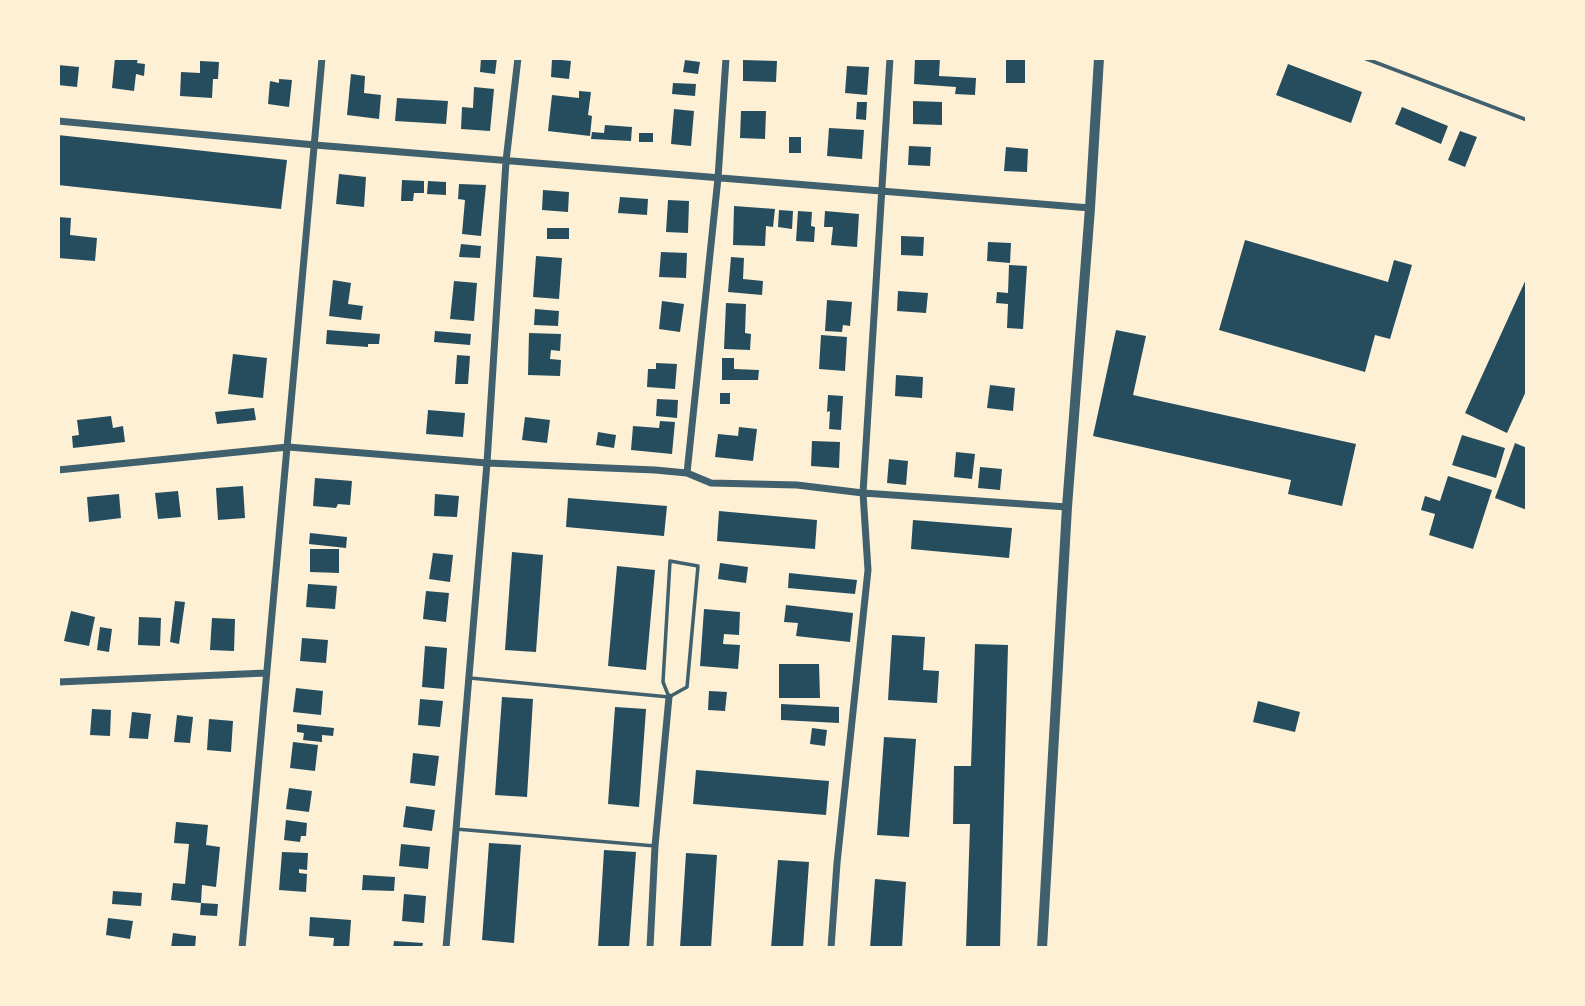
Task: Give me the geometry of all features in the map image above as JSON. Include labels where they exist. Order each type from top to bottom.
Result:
[{"type":"street","points":[[242,948],[322,58]]},
{"type":"street","points":[[446,948],[487,463],[506,161],[518,58]]},
{"type":"street","points":[[687,473],[718,178],[726,58]]},
{"type":"street","points":[[831,948],[837,863],[868,570],[863,493],[890,58]]},
{"type":"street","points":[[1042,948],[1067,507],[1090,208],[1098,58]]},
{"type":"street","points":[[58,121],[881,193],[1090,208]]},
{"type":"street","points":[[58,470],[288,447],[487,463],[687,473],[711,483],[797,485],[863,493],[1067,507]]},
{"type":"street","points":[[58,682],[266,673]]},
{"type":"street","points":[[650,948],[655,846],[669,697]]},
{"type":"lane","points":[[1364,58],[1527,120]]},
{"type":"lane","points":[[470,678],[669,697],[687,687],[698,566],[670,561],[663,682],[669,697]]},
{"type":"lane","points":[[456,829],[655,846]]},
{"type":"building","points":[[115,58],[138,58],[137,63],[145,64],[144,76],[136,74],[134,91],[112,88]]},
{"type":"building","points":[[481,58],[497,58],[495,74],[480,72]]},
{"type":"building","points":[[915,58],[940,58],[939,76],[976,78],[975,95],[955,94],[956,87],[914,84]]},
{"type":"building","points":[[552,59],[571,61],[569,79],[551,77]]},
{"type":"building","points":[[685,60],[700,62],[698,74],[683,72]]},
{"type":"building","points":[[743,60],[777,61],[776,82],[743,81]]},
{"type":"building","points":[[1006,60],[1025,60],[1025,83],[1006,83]]},
{"type":"building","points":[[200,61],[219,62],[218,79],[213,79],[212,98],[180,96],[181,72],[200,73]]},
{"type":"building","points":[[1288,64],[1362,92],[1351,123],[1276,95]]},
{"type":"building","points":[[58,65],[79,67],[77,87],[58,85]]},
{"type":"building","points":[[847,66],[869,67],[867,95],[845,93]]},
{"type":"building","points":[[351,74],[365,76],[364,93],[381,95],[379,119],[347,115]]},
{"type":"building","points":[[279,79],[292,80],[289,107],[268,104],[270,81],[279,83]]},
{"type":"building","points":[[673,83],[696,84],[695,96],[672,94]]},
{"type":"building","points":[[474,87],[494,89],[490,131],[461,129],[462,107],[473,108]]},
{"type":"building","points":[[579,91],[591,92],[588,115],[592,116],[590,136],[548,131],[552,95],[579,98]]},
{"type":"building","points":[[397,98],[448,101],[446,124],[395,121]]},
{"type":"building","points":[[913,101],[942,102],[942,125],[913,124]]},
{"type":"building","points":[[857,102],[867,102],[866,120],[856,119]]},
{"type":"building","points":[[1402,107],[1448,126],[1441,144],[1395,124]]},
{"type":"building","points":[[674,109],[694,111],[691,146],[671,144]]},
{"type":"building","points":[[741,111],[766,111],[765,139],[740,138]]},
{"type":"building","points":[[605,125],[632,127],[631,141],[591,139],[592,132],[604,133]]},
{"type":"building","points":[[829,128],[864,130],[862,159],[827,156]]},
{"type":"building","points":[[1460,131],[1477,137],[1465,167],[1448,160]]},
{"type":"building","points":[[639,133],[653,133],[653,142],[639,142]]},
{"type":"building","points":[[58,135],[287,160],[281,209],[58,185]]},
{"type":"building","points":[[789,137],[801,137],[801,153],[789,153]]},
{"type":"building","points":[[909,146],[931,147],[930,166],[908,165]]},
{"type":"building","points":[[1006,147],[1028,149],[1027,172],[1004,171]]},
{"type":"building","points":[[339,174],[366,177],[364,207],[336,204]]},
{"type":"building","points":[[402,180],[424,181],[424,193],[414,193],[413,201],[401,201]]},
{"type":"building","points":[[428,181],[446,182],[446,195],[427,194]]},
{"type":"building","points":[[459,184],[486,185],[481,236],[462,234],[465,200],[458,199]]},
{"type":"building","points":[[543,190],[569,192],[568,212],[542,210]]},
{"type":"building","points":[[620,197],[648,199],[647,215],[618,213]]},
{"type":"building","points":[[668,200],[689,201],[688,233],[666,232]]},
{"type":"building","points":[[734,206],[775,209],[773,227],[766,226],[765,246],[733,245]]},
{"type":"building","points":[[779,210],[793,211],[792,229],[778,227]]},
{"type":"building","points":[[798,211],[812,212],[814,242],[796,241]]},
{"type":"building","points":[[825,211],[859,214],[857,247],[831,245],[833,227],[824,227]]},
{"type":"building","points":[[58,217],[71,218],[70,235],[97,238],[95,261],[58,258]]},
{"type":"building","points":[[547,228],[569,228],[569,239],[547,239]]},
{"type":"building","points":[[901,236],[924,237],[923,256],[901,255]]},
{"type":"building","points":[[1245,240],[1388,282],[1394,260],[1412,265],[1390,339],[1375,335],[1365,372],[1219,330]]},
{"type":"building","points":[[988,242],[1011,243],[1010,263],[987,261]]},
{"type":"building","points":[[461,244],[481,246],[480,258],[459,257]]},
{"type":"building","points":[[661,252],[687,253],[686,278],[659,277]]},
{"type":"building","points":[[536,256],[562,258],[559,299],[533,297]]},
{"type":"building","points":[[731,257],[744,258],[743,279],[763,281],[762,295],[728,292]]},
{"type":"building","points":[[1009,265],[1027,266],[1023,329],[1007,328],[1008,304],[996,303],[997,292],[1008,293]]},
{"type":"building","points":[[1527,277],[1527,389],[1507,433],[1465,413]]},
{"type":"building","points":[[333,280],[351,283],[348,304],[363,306],[361,320],[329,316]]},
{"type":"building","points":[[454,281],[477,283],[474,321],[450,319]]},
{"type":"building","points":[[898,291],[928,293],[926,313],[897,311]]},
{"type":"building","points":[[827,300],[852,302],[850,326],[843,325],[842,332],[825,331]]},
{"type":"building","points":[[662,301],[684,304],[680,332],[659,329]]},
{"type":"building","points":[[726,303],[746,304],[745,333],[751,334],[750,350],[724,349]]},
{"type":"building","points":[[535,309],[559,311],[558,326],[534,325]]},
{"type":"building","points":[[327,330],[380,334],[379,344],[368,344],[368,347],[326,344]]},
{"type":"building","points":[[1116,330],[1146,336],[1133,395],[1356,444],[1342,506],[1288,494],[1291,480],[1093,436]]},
{"type":"building","points":[[435,331],[471,334],[470,345],[434,342]]},
{"type":"building","points":[[529,333],[561,334],[560,351],[551,350],[550,359],[561,360],[560,376],[528,375]]},
{"type":"building","points":[[821,335],[847,337],[845,371],[819,369]]},
{"type":"building","points":[[233,354],[267,358],[263,398],[228,394]]},
{"type":"building","points":[[457,355],[470,356],[468,384],[455,384]]},
{"type":"building","points":[[722,358],[734,358],[734,369],[759,370],[758,380],[722,380]]},
{"type":"building","points":[[656,363],[677,364],[675,389],[647,387],[648,369],[656,369]]},
{"type":"building","points":[[896,375],[923,377],[922,398],[895,396]]},
{"type":"building","points":[[990,385],[1015,388],[1013,411],[987,408]]},
{"type":"building","points":[[720,393],[730,393],[730,404],[720,404]]},
{"type":"building","points":[[828,395],[843,396],[841,430],[829,429]]},
{"type":"building","points":[[657,399],[678,400],[677,418],[656,416]]},
{"type":"building","points":[[254,408],[256,420],[217,424],[215,412]]},
{"type":"building","points":[[428,410],[465,413],[463,437],[426,434]]},
{"type":"building","points":[[111,416],[113,428],[123,426],[125,442],[73,448],[72,436],[79,435],[77,420]]},
{"type":"building","points":[[525,417],[550,420],[547,443],[522,440]]},
{"type":"building","points":[[660,421],[675,422],[672,454],[631,450],[633,426],[659,428]]},
{"type":"building","points":[[739,427],[757,429],[753,461],[715,457],[718,434],[738,436]]},
{"type":"building","points":[[598,432],[616,435],[614,448],[596,445]]},
{"type":"building","points":[[1462,435],[1505,448],[1496,478],[1452,465]]},
{"type":"building","points":[[812,441],[840,442],[839,468],[811,466]]},
{"type":"building","points":[[1515,443],[1527,448],[1527,510],[1495,498]]},
{"type":"building","points":[[956,452],[975,454],[972,479],[954,477]]},
{"type":"building","points":[[889,459],[908,461],[906,485],[887,483]]},
{"type":"building","points":[[980,467],[1002,469],[1000,490],[978,488]]},
{"type":"building","points":[[1448,476],[1492,490],[1473,549],[1429,535],[1435,514],[1421,510],[1425,496],[1440,501]]},
{"type":"building","points":[[315,478],[352,481],[350,505],[338,504],[336,508],[313,506]]},
{"type":"building","points":[[243,486],[245,518],[218,520],[216,488]]},
{"type":"building","points":[[178,491],[181,517],[158,519],[155,493]]},
{"type":"building","points":[[119,494],[121,518],[89,522],[87,497]]},
{"type":"building","points":[[435,494],[459,496],[457,517],[434,516]]},
{"type":"building","points":[[568,498],[667,506],[664,536],[566,527]]},
{"type":"building","points":[[719,511],[817,520],[815,549],[717,541]]},
{"type":"building","points":[[913,520],[1012,528],[1009,558],[911,549]]},
{"type":"building","points":[[310,533],[347,537],[346,548],[309,544]]},
{"type":"building","points":[[310,549],[339,549],[339,573],[310,572]]},
{"type":"building","points":[[512,552],[543,555],[536,652],[505,650]]},
{"type":"building","points":[[433,553],[453,555],[450,582],[429,579]]},
{"type":"building","points":[[720,563],[748,567],[746,583],[718,579]]},
{"type":"building","points":[[617,566],[655,570],[646,670],[608,666]]},
{"type":"building","points":[[789,573],[857,580],[855,594],[788,588]]},
{"type":"building","points":[[308,584],[337,586],[335,609],[306,607]]},
{"type":"building","points":[[426,591],[449,593],[446,622],[423,619]]},
{"type":"building","points":[[175,601],[185,602],[179,644],[170,642]]},
{"type":"building","points":[[786,605],[853,613],[850,642],[796,636],[798,623],[784,622]]},
{"type":"building","points":[[704,609],[740,612],[739,635],[724,634],[723,644],[740,645],[738,669],[700,666]]},
{"type":"building","points":[[71,611],[95,617],[89,646],[64,641]]},
{"type":"building","points":[[139,617],[161,618],[160,646],[138,645]]},
{"type":"building","points":[[212,618],[235,619],[234,651],[210,650]]},
{"type":"building","points":[[100,627],[112,629],[109,652],[97,650]]},
{"type":"building","points":[[892,635],[925,637],[923,670],[939,671],[937,703],[888,700]]},
{"type":"building","points":[[302,638],[328,640],[326,663],[300,661]]},
{"type":"building","points":[[975,644],[1008,645],[1000,948],[966,948],[970,824],[953,824],[954,766],[971,766]]},
{"type":"building","points":[[425,646],[447,648],[444,689],[422,687]]},
{"type":"building","points":[[779,664],[819,664],[820,698],[779,698]]},
{"type":"building","points":[[296,688],[323,691],[321,715],[293,712]]},
{"type":"building","points":[[709,691],[727,692],[725,711],[708,710]]},
{"type":"building","points":[[502,697],[533,699],[527,797],[495,795]]},
{"type":"building","points":[[420,699],[443,701],[440,727],[418,725]]},
{"type":"building","points":[[1258,701],[1300,712],[1295,732],[1253,722]]},
{"type":"building","points":[[781,704],[839,707],[839,723],[781,720]]},
{"type":"building","points":[[615,707],[646,709],[639,807],[608,804]]},
{"type":"building","points":[[92,709],[111,710],[110,736],[90,735]]},
{"type":"building","points":[[132,712],[151,714],[148,739],[129,738]]},
{"type":"building","points":[[177,715],[193,717],[190,743],[174,742]]},
{"type":"building","points":[[209,719],[233,721],[231,752],[207,750]]},
{"type":"building","points":[[297,724],[334,728],[333,736],[322,735],[322,742],[303,740],[304,733],[297,732]]},
{"type":"building","points":[[812,728],[827,730],[825,746],[810,744]]},
{"type":"building","points":[[884,737],[916,739],[909,837],[877,835]]},
{"type":"building","points":[[293,742],[318,745],[315,771],[290,768]]},
{"type":"building","points":[[413,753],[439,756],[435,786],[410,783]]},
{"type":"building","points":[[696,770],[829,781],[826,815],[693,804]]},
{"type":"building","points":[[289,788],[312,791],[309,812],[286,809]]},
{"type":"building","points":[[406,806],[435,810],[432,831],[403,827]]},
{"type":"building","points":[[286,820],[307,823],[306,836],[301,836],[300,842],[284,840]]},
{"type":"building","points":[[176,822],[208,825],[206,845],[220,847],[216,887],[202,885],[201,903],[171,900],[173,883],[185,884],[189,844],[174,843]]},
{"type":"building","points":[[489,843],[521,845],[514,943],[482,940]]},
{"type":"building","points":[[401,844],[430,847],[428,869],[399,866]]},
{"type":"building","points":[[604,850],[636,852],[629,948],[598,948]]},
{"type":"building","points":[[282,852],[308,853],[307,870],[299,869],[299,873],[307,874],[306,892],[279,890]]},
{"type":"building","points":[[686,853],[717,855],[711,948],[680,948]]},
{"type":"building","points":[[778,860],[809,862],[803,948],[771,948]]},
{"type":"building","points":[[363,875],[395,877],[394,891],[362,890]]},
{"type":"building","points":[[875,879],[906,882],[902,948],[870,948]]},
{"type":"building","points":[[113,891],[142,893],[141,906],[112,904]]},
{"type":"building","points":[[404,894],[426,896],[424,923],[402,921]]},
{"type":"building","points":[[201,903],[218,904],[217,916],[200,915]]},
{"type":"building","points":[[310,917],[351,920],[349,948],[333,948],[334,938],[309,936]]},
{"type":"building","points":[[108,918],[133,921],[130,939],[106,935]]},
{"type":"building","points":[[173,933],[196,936],[195,948],[171,948]]},
{"type":"building","points":[[394,941],[423,943],[422,948],[393,948]]}]
